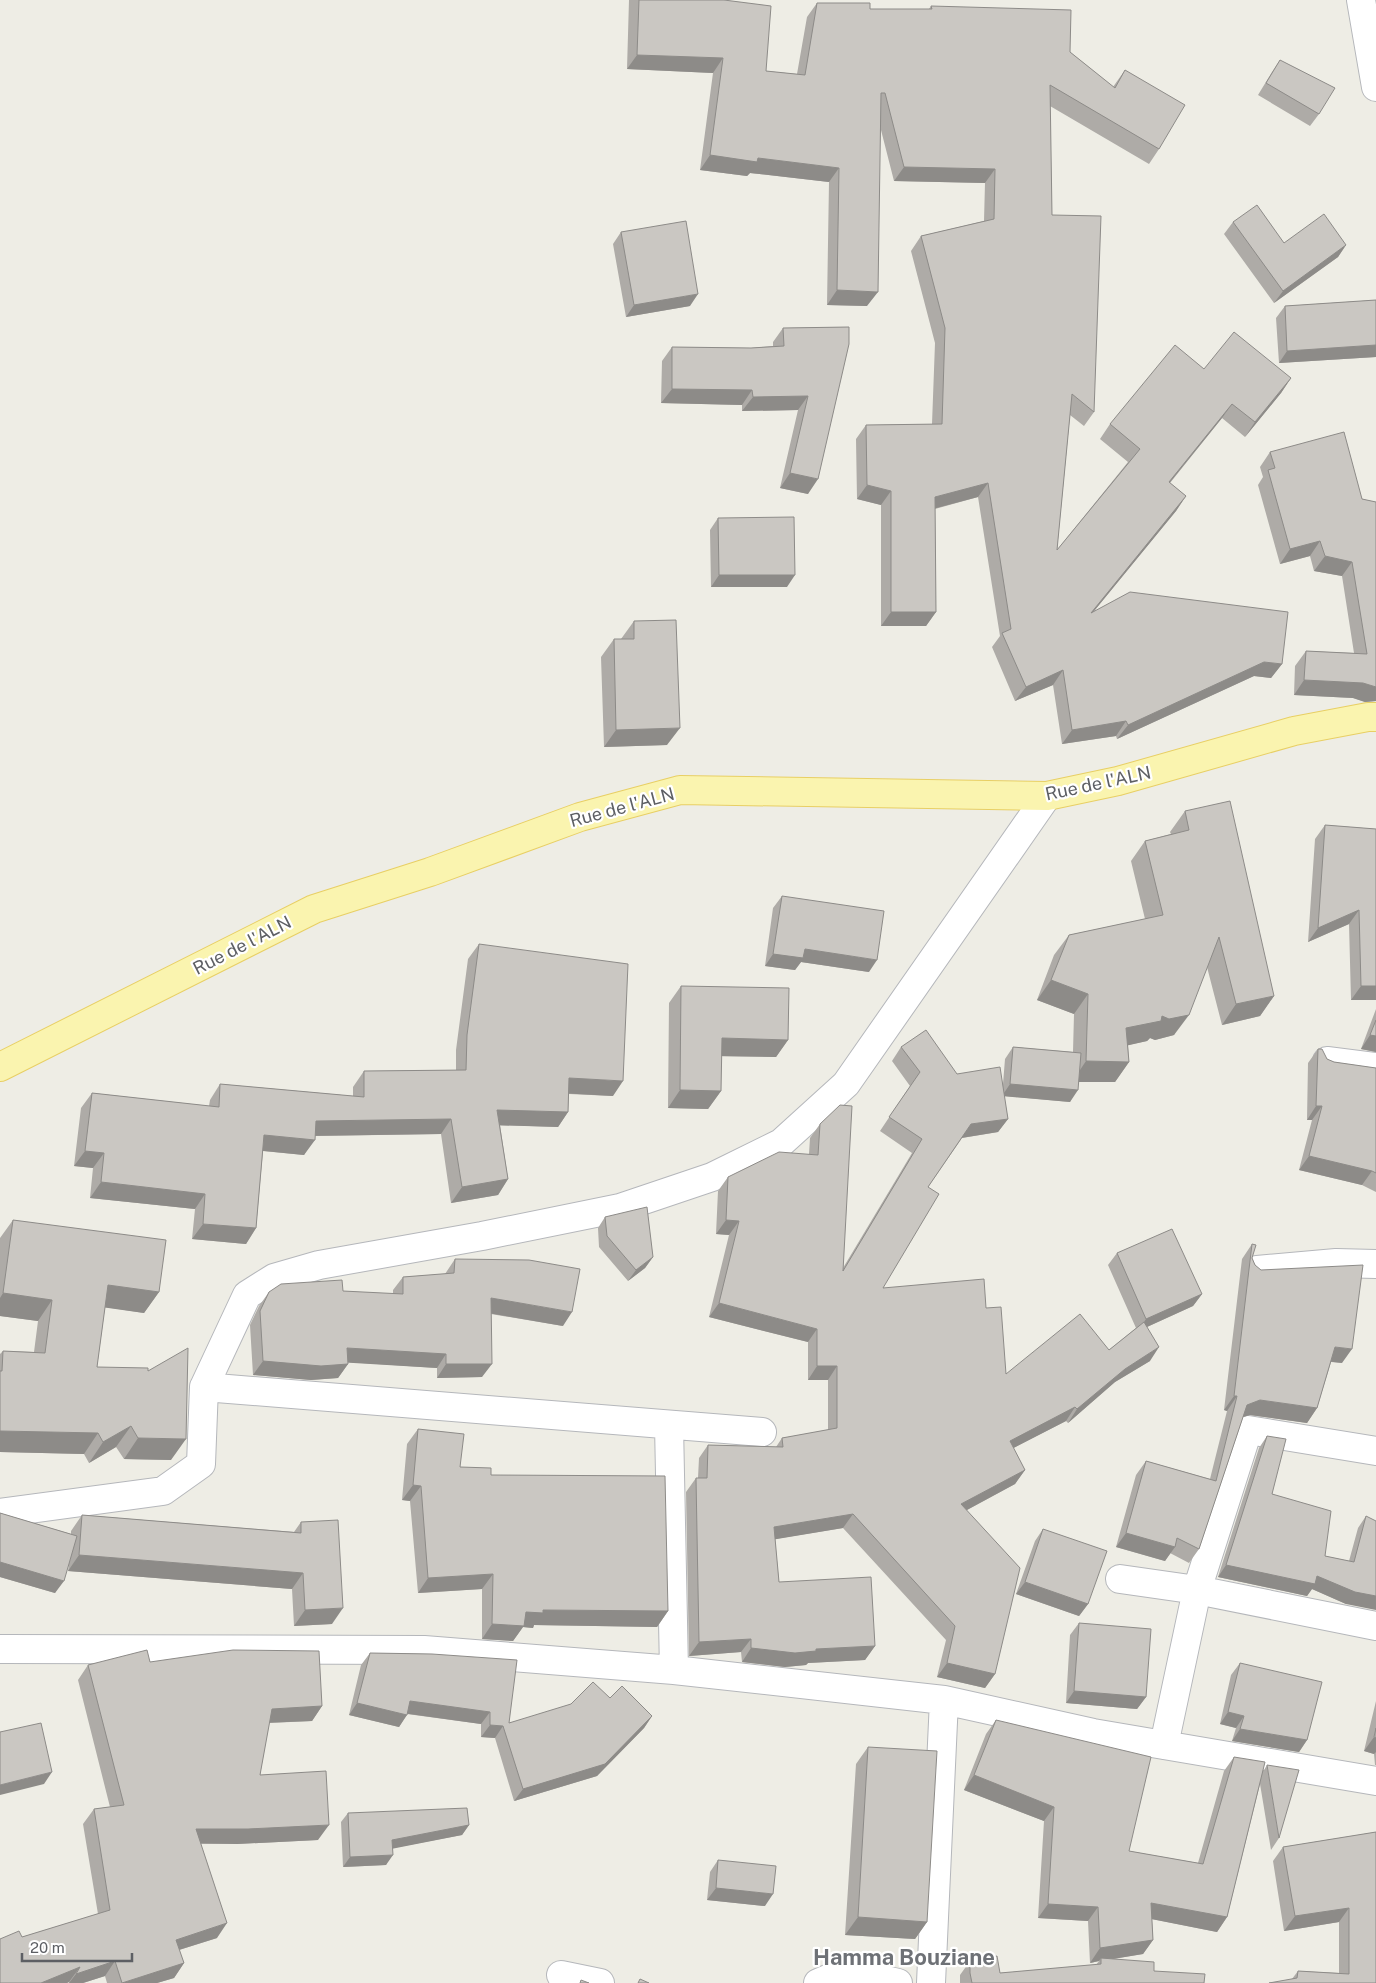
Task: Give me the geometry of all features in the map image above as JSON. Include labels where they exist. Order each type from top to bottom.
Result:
[{"type":"main road","name":"Rue de l'ALN","points":[[0,1067],[314,909],[430,872],[580,817],[680,790],[1047,796],[1118,781],[1294,731],[1376,717]]},
{"type":"street","points":[[1361,0],[1376,87]]},
{"type":"street","points":[[0,1513],[163,1491],[202,1464],[204,1387],[248,1295],[274,1278],[319,1265],[482,1236],[620,1208],[712,1177],[781,1143],[846,1084],[1047,796]]},
{"type":"street","points":[[1327,1061],[1376,1066]]},
{"type":"street","points":[[1257,1270],[1336,1263],[1376,1264]]},
{"type":"street","points":[[204,1387],[762,1432]]},
{"type":"street","points":[[669,1425],[674,1670]]},
{"type":"street","points":[[1164,1745],[1197,1590],[1248,1430],[1376,1451]]},
{"type":"street","points":[[1120,1579],[1197,1590],[1376,1626]]},
{"type":"street","points":[[0,1650],[424,1650],[674,1670],[944,1700],[1093,1733],[1376,1781]]},
{"type":"street","points":[[931,1983],[944,1700]]},
{"type":"street","points":[[818,1983],[846,1971],[898,1983]]},
{"type":"street","points":[[561,1975],[600,1983]]},
{"type":"building","points":[[639,0],[724,0],[771,6],[766,71],[805,75],[817,3],[870,3],[870,9],[932,9],[931,6],[1071,10],[1070,52],[1115,88],[1125,70],[1185,105],[1159,149],[1050,85],[1052,215],[1101,216],[1094,412],[1072,394],[1057,550],[1140,449],[1110,424],[1175,345],[1204,369],[1234,332],[1291,378],[1255,422],[1232,404],[1169,482],[1186,496],[1091,613],[1130,592],[1288,612],[1282,664],[1264,662],[1128,725],[1126,721],[1072,730],[1063,670],[1026,687],[1002,633],[1011,629],[988,483],[935,497],[936,612],[891,612],[891,491],[867,485],[866,425],[942,424],[945,328],[921,236],[994,219],[995,169],[904,167],[885,93],[881,93],[878,292],[837,290],[839,168],[758,158],[757,162],[710,155],[723,58],[637,55]]},
{"type":"building","points":[[1280,60],[1335,88],[1319,114],[1266,83]]},
{"type":"building","points":[[1257,205],[1284,243],[1324,214],[1346,245],[1283,291],[1233,222]]},
{"type":"building","points":[[686,221],[698,294],[634,305],[621,232]]},
{"type":"building","points":[[1376,300],[1376,345],[1287,351],[1285,306]]},
{"type":"building","points":[[849,327],[849,344],[818,479],[790,473],[808,396],[753,397],[752,390],[672,389],[672,347],[751,348],[784,346],[783,328]]},
{"type":"building","points":[[1344,432],[1362,499],[1376,502],[1376,687],[1363,683],[1304,680],[1306,651],[1367,654],[1352,562],[1325,556],[1320,541],[1290,549],[1268,470],[1275,468],[1270,452]]},
{"type":"building","points":[[794,517],[795,575],[719,575],[718,518]]},
{"type":"building","points":[[676,620],[680,728],[616,730],[614,639],[634,639],[634,621]]},
{"type":"building","points":[[1230,801],[1274,996],[1236,1004],[1219,937],[1189,1015],[1169,1019],[1162,1016],[1161,1021],[1126,1028],[1129,1062],[1086,1061],[1088,994],[1051,980],[1069,935],[1163,915],[1145,841],[1189,830],[1185,811]]},
{"type":"building","points":[[1325,825],[1376,829],[1376,986],[1361,986],[1359,910],[1318,928]]},
{"type":"building","points":[[782,896],[884,911],[877,960],[805,949],[803,958],[773,954]]},
{"type":"building","points":[[479,944],[628,964],[623,1081],[569,1078],[568,1112],[497,1110],[508,1179],[462,1187],[451,1119],[316,1121],[315,1140],[264,1135],[256,1228],[203,1224],[205,1194],[101,1182],[104,1153],[85,1151],[92,1093],[219,1107],[220,1084],[364,1097],[364,1071],[466,1070],[467,1035]]},
{"type":"building","points":[[681,986],[789,988],[788,1040],[722,1038],[721,1091],[680,1090]]},
{"type":"building","points":[[1376,1020],[1376,1036],[1370,1035]]},
{"type":"building","points":[[926,1030],[957,1074],[1000,1067],[1008,1119],[971,1124],[928,1187],[939,1194],[883,1288],[984,1279],[986,1308],[1001,1307],[1006,1374],[1080,1314],[1109,1350],[1144,1322],[1159,1347],[1125,1369],[1077,1409],[1075,1407],[1010,1441],[1025,1470],[961,1504],[1020,1568],[995,1674],[947,1663],[955,1626],[853,1514],[774,1527],[779,1582],[871,1577],[875,1646],[816,1649],[816,1651],[795,1653],[751,1648],[751,1639],[699,1642],[696,1478],[707,1478],[708,1445],[783,1447],[782,1438],[837,1428],[837,1366],[817,1366],[817,1329],[719,1303],[739,1221],[726,1220],[728,1177],[779,1152],[818,1155],[820,1124],[840,1105],[852,1106],[843,1271],[922,1139],[889,1117],[920,1072],[901,1047]]},
{"type":"building","points":[[1013,1047],[1081,1053],[1078,1090],[1010,1084]]},
{"type":"building","points":[[1318,1049],[1322,1049],[1327,1059],[1334,1062],[1376,1068],[1376,1173],[1309,1156],[1322,1106],[1316,1106]]},
{"type":"building","points":[[647,1207],[653,1257],[636,1270],[607,1236],[605,1217]]},
{"type":"building","points":[[13,1220],[166,1240],[159,1292],[108,1285],[97,1367],[148,1368],[148,1371],[188,1348],[186,1439],[138,1438],[131,1426],[103,1442],[98,1433],[0,1431],[0,1371],[2,1371],[3,1351],[45,1353],[52,1300],[3,1293]]},
{"type":"building","points":[[1172,1229],[1202,1294],[1146,1319],[1117,1253]]},
{"type":"building","points":[[1252,1244],[1256,1245],[1252,1258],[1255,1265],[1261,1270],[1363,1265],[1352,1349],[1335,1347],[1317,1408],[1260,1400],[1247,1405],[1199,1549],[1177,1538],[1175,1547],[1126,1533],[1146,1461],[1216,1481],[1237,1396],[1234,1396]]},
{"type":"building","points":[[455,1259],[529,1260],[580,1269],[572,1312],[491,1298],[492,1364],[446,1364],[446,1354],[347,1348],[348,1364],[321,1366],[263,1361],[260,1311],[269,1292],[281,1284],[342,1280],[343,1291],[403,1294],[403,1277],[454,1273]]},
{"type":"building","points":[[418,1429],[464,1434],[460,1467],[491,1468],[491,1475],[665,1476],[668,1611],[543,1610],[543,1613],[526,1612],[524,1626],[492,1624],[493,1574],[428,1578],[421,1486],[413,1485]]},
{"type":"building","points":[[1267,1436],[1286,1439],[1272,1494],[1331,1511],[1325,1556],[1354,1562],[1366,1516],[1376,1521],[1376,1596],[1355,1592],[1317,1576],[1315,1584],[1226,1565]]},
{"type":"building","points":[[0,1513],[77,1536],[64,1581],[0,1562]]},
{"type":"building","points":[[82,1515],[301,1533],[301,1522],[338,1520],[343,1608],[305,1610],[303,1573],[79,1555]]},
{"type":"building","points":[[1043,1529],[1107,1551],[1088,1604],[1025,1582]]},
{"type":"building","points":[[1079,1623],[1151,1629],[1146,1697],[1074,1691]]},
{"type":"building","points":[[147,1650],[150,1662],[233,1650],[319,1651],[322,1706],[272,1709],[260,1775],[326,1771],[329,1825],[248,1829],[196,1829],[227,1923],[176,1940],[184,1963],[122,1983],[115,1961],[76,1974],[80,1967],[41,1983],[0,1983],[0,1939],[19,1931],[22,1937],[110,1910],[94,1809],[124,1805],[88,1665]]},
{"type":"building","points":[[370,1653],[432,1654],[517,1660],[509,1723],[571,1704],[593,1682],[610,1698],[622,1686],[652,1716],[605,1764],[523,1789],[503,1726],[490,1725],[490,1712],[410,1701],[407,1715],[357,1703]]},
{"type":"building","points":[[1240,1663],[1322,1682],[1307,1740],[1240,1729],[1244,1716],[1228,1712]]},
{"type":"building","points":[[996,1720],[1151,1757],[1129,1851],[1203,1864],[1234,1757],[1265,1762],[1227,1917],[1151,1903],[1153,1940],[1100,1948],[1098,1907],[1048,1904],[1054,1807],[974,1775]]},
{"type":"building","points":[[41,1723],[52,1772],[0,1785],[0,1732]]},
{"type":"building","points":[[868,1747],[937,1751],[927,1922],[858,1917]]},
{"type":"building","points":[[1267,1765],[1299,1770],[1279,1838]]},
{"type":"building","points":[[467,1808],[469,1825],[392,1840],[393,1855],[350,1857],[348,1813]]},
{"type":"building","points":[[1376,1832],[1376,1983],[1269,1983],[1297,1978],[1298,1971],[1349,1974],[1349,1908],[1295,1916],[1283,1847]]},
{"type":"building","points":[[718,1860],[776,1866],[773,1894],[716,1888]]},
{"type":"building","points":[[997,1956],[1000,1973],[1101,1964],[1101,1958],[1154,1962],[1154,1971],[1205,1974],[1204,1983],[972,1983],[970,1961]]},
{"type":"building","points":[[640,1979],[649,1983],[638,1983]]},
{"type":"district","name":"Hamma Bouziane","points":[[904,1957]]}]
